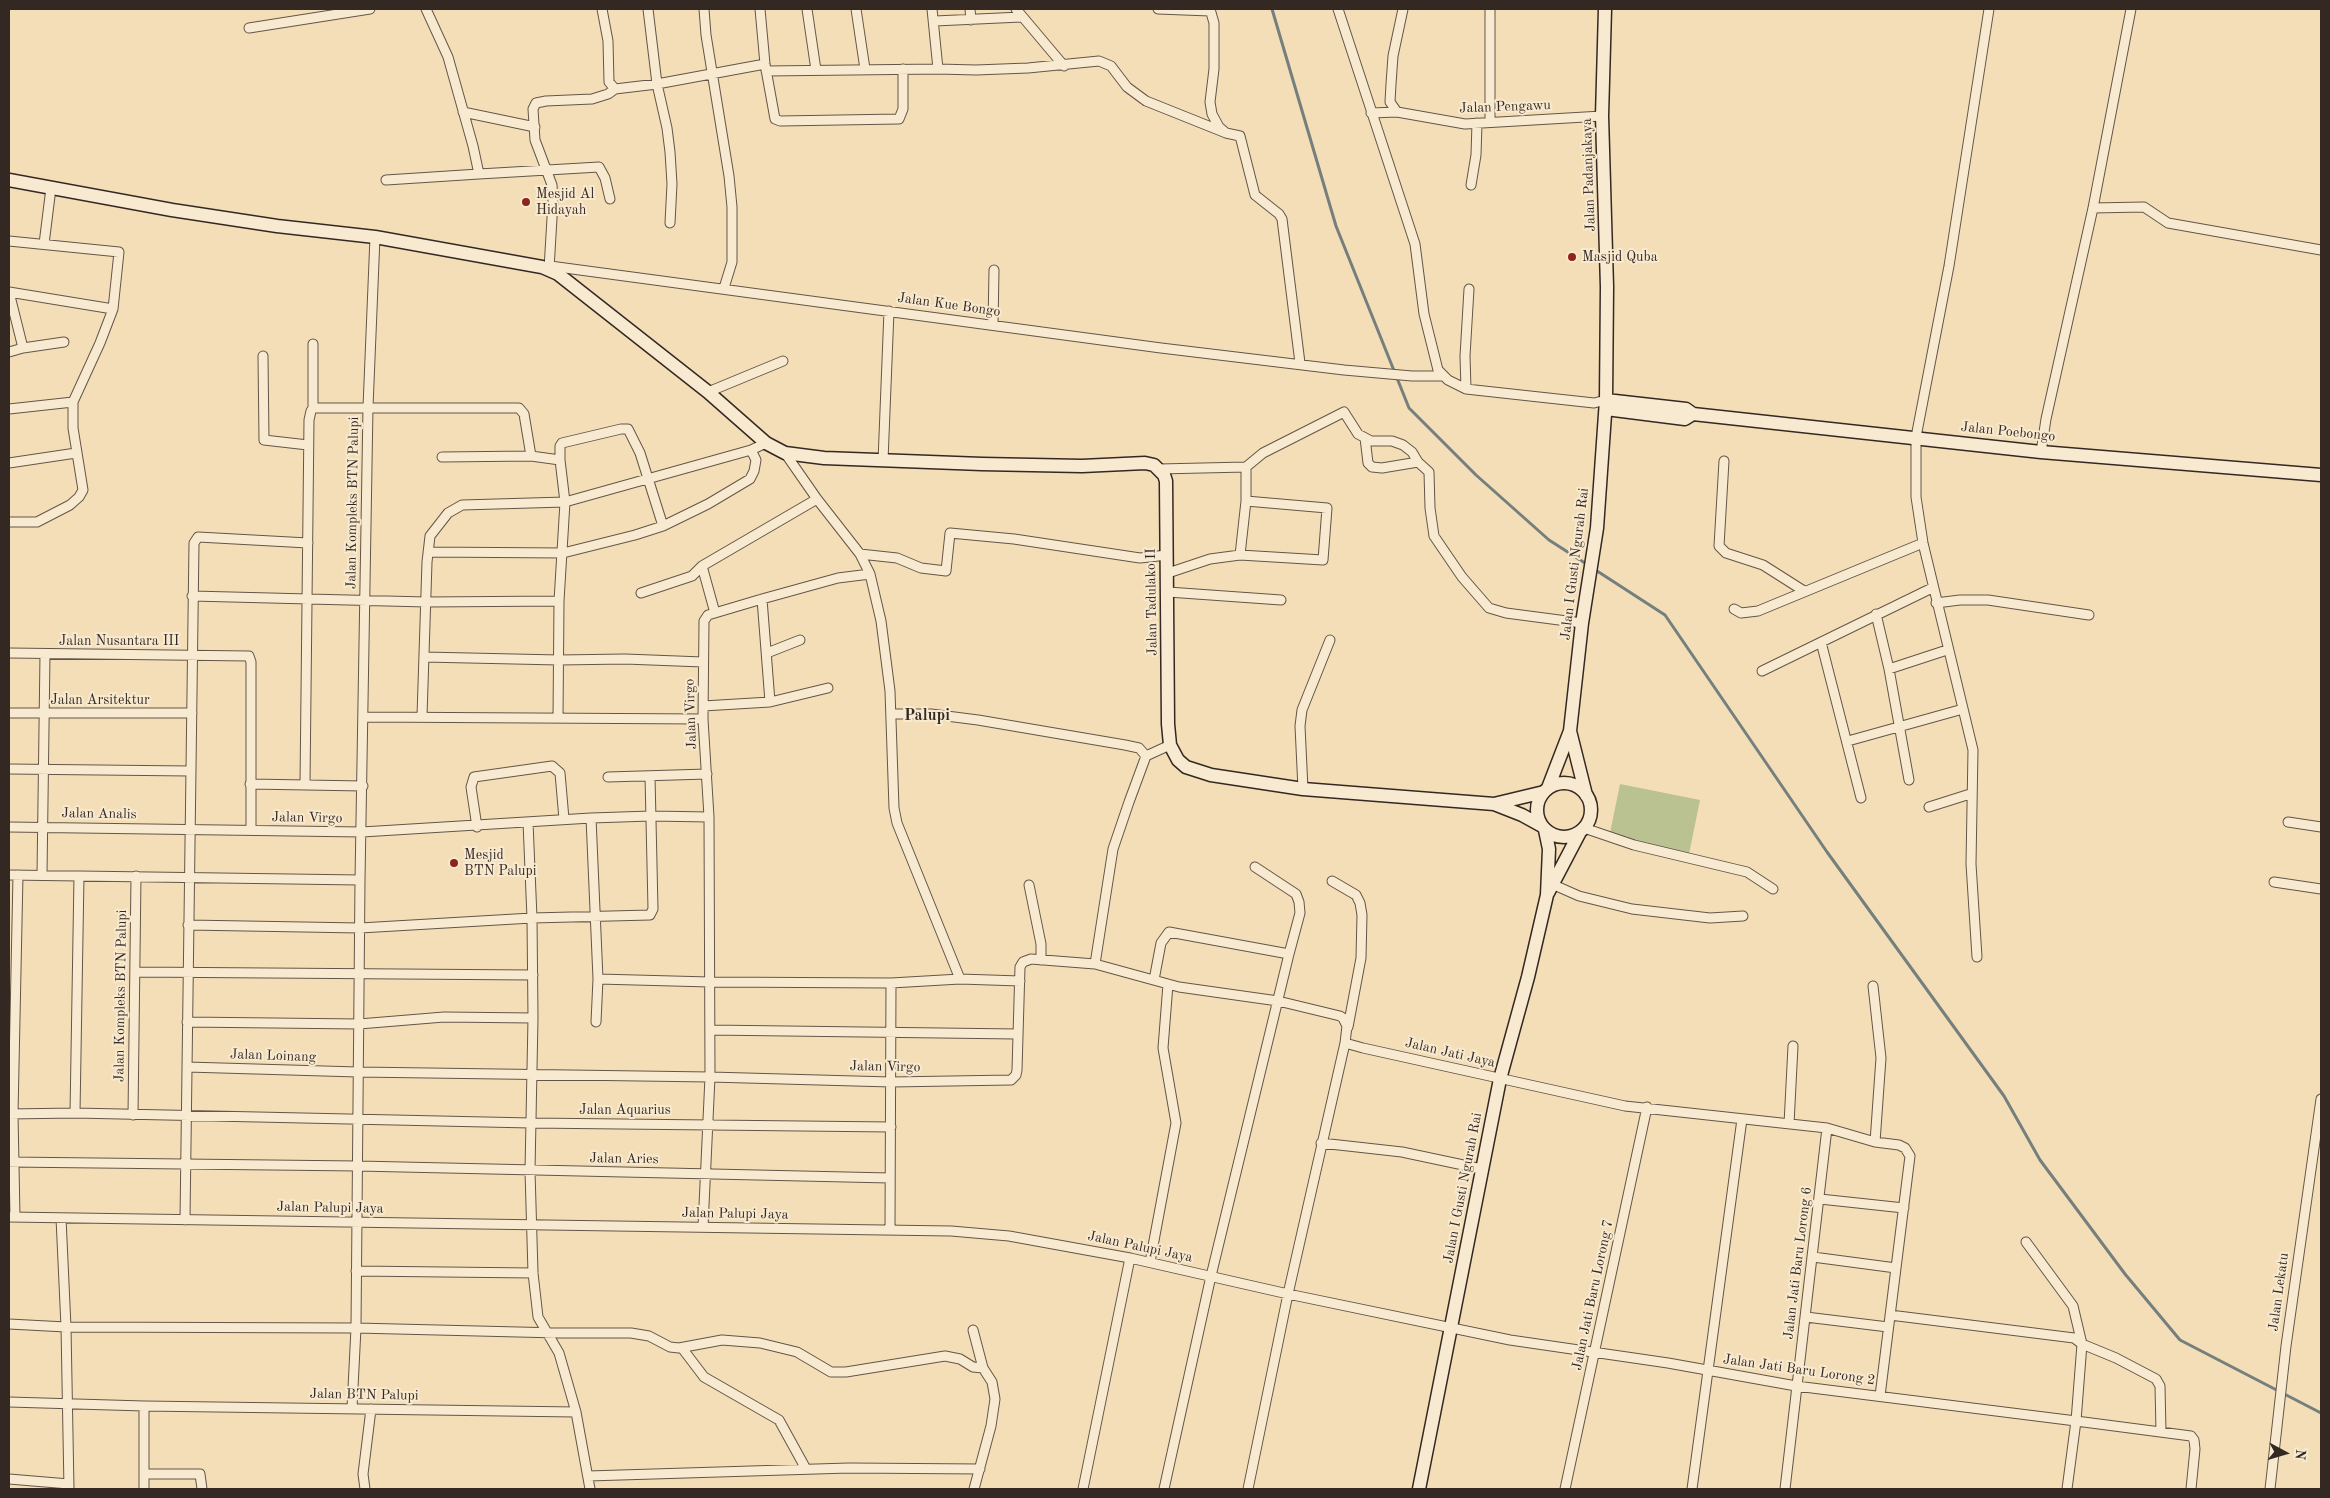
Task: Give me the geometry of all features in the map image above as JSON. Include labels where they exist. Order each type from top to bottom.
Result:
[{"type":"main road","name":"Jalan Padanjakaya","points":[[1602,404],[1607,287],[1602,116],[1605,9]]},
{"type":"main road","points":[[9,180],[191,213],[277,226],[375,237],[550,268],[708,392],[766,442],[785,452],[824,458],[883,461],[1082,466],[1145,463],[1159,469]]},
{"type":"main road","name":"Jalan Poebongo","points":[[1602,404],[1686,409],[1693,414],[2041,452],[2321,475]]},
{"type":"main road","name":"Jalan I Gusti Ngurah Rai","points":[[1546,790],[1570,731],[1582,622],[1597,528],[1602,404]]},
{"type":"main road","name":"Jalan Tadulako II","points":[[1159,469],[1166,480],[1168,724],[1170,745]]},
{"type":"main road","name":"Jalan I Gusti Ngurah Rai","points":[[1570,731],[1576,746],[1586,794]]},
{"type":"main road","points":[[1170,745],[1178,760],[1196,772],[1303,789],[1494,804],[1522,815],[1551,834],[1566,837],[1582,830],[1590,818],[1591,810],[1586,794],[1573,784],[1564,783],[1546,790],[1494,804]]},
{"type":"main road","points":[[1544,828],[1537,812],[1537,805],[1546,790]]},
{"type":"main road","name":"Jalan I Gusti Ngurah Rai","points":[[1544,828],[1550,849],[1550,890]]},
{"type":"main road","name":"Jalan I Gusti Ngurah Rai","points":[[1420,1489],[1500,1078],[1550,890],[1582,830]]},
{"type":"street","points":[[249,28],[370,9]]},
{"type":"street","points":[[426,9],[448,57],[479,174]]},
{"type":"street","points":[[602,9],[608,40],[609,82],[615,89]]},
{"type":"street","points":[[648,9],[657,84],[667,128],[670,152],[672,184],[670,223]]},
{"type":"street","points":[[704,9],[706,35],[729,176],[732,216],[732,262],[724,288]]},
{"type":"street","points":[[760,9],[766,68],[775,120],[899,119],[903,109],[903,69]]},
{"type":"street","points":[[807,9],[816,70]]},
{"type":"street","points":[[856,9],[865,69]]},
{"type":"street","points":[[932,9],[935,21],[938,69]]},
{"type":"street","points":[[970,9],[971,20]]},
{"type":"street","points":[[1016,9],[1064,66]]},
{"type":"street","points":[[1158,9],[1210,10],[1214,23],[1214,69],[1210,102],[1215,121],[1226,133]]},
{"type":"street","points":[[1338,9],[1415,244],[1424,314],[1434,358],[1444,376],[1457,386],[1466,389],[1602,404]]},
{"type":"street","points":[[1397,112],[1390,102],[1391,84],[1393,56],[1403,9]]},
{"type":"street","points":[[1490,9],[1490,122]]},
{"type":"street","points":[[1977,957],[1970,864],[1972,750],[1932,588],[1923,543],[1916,497],[1916,437],[1949,266],[1989,9]]},
{"type":"street","points":[[2041,452],[2046,420],[2093,208],[2131,9]]},
{"type":"street","points":[[935,21],[1021,17]]},
{"type":"street","points":[[550,268],[552,185],[535,140],[533,109],[539,101],[592,99],[608,94],[615,89],[657,84],[713,73],[766,68],[816,70],[976,70],[1064,66],[1093,61],[1111,66],[1128,87],[1146,101],[1226,133],[1240,136],[1255,195],[1280,214],[1282,219],[1300,363]]},
{"type":"street","points":[[463,112],[535,127]]},
{"type":"street","name":"Jalan Pengawu","points":[[1371,113],[1397,112],[1454,122],[1477,123],[1602,116]]},
{"type":"street","points":[[1471,185],[1476,155],[1477,123]]},
{"type":"street","points":[[386,180],[599,167],[605,178],[610,199]]},
{"type":"street","points":[[44,244],[51,188]]},
{"type":"street","points":[[2093,208],[2144,207],[2168,223],[2321,250]]},
{"type":"street","name":"Jalan Kompleks BTN Palupi","points":[[352,1408],[356,1328],[360,880],[368,407],[375,237]]},
{"type":"street","points":[[9,241],[119,252],[113,309],[73,402],[73,428],[83,490],[70,506],[37,522],[9,522]]},
{"type":"street","name":"Jalan Kue Bongo","points":[[550,268],[724,288],[1161,348],[1300,363],[1344,370],[1412,376],[1444,376]]},
{"type":"street","points":[[993,326],[994,270]]},
{"type":"street","points":[[1466,389],[1465,356],[1469,289]]},
{"type":"street","points":[[23,348],[9,292],[113,309]]},
{"type":"street","points":[[883,461],[889,311]]},
{"type":"street","points":[[9,352],[64,342]]},
{"type":"street","points":[[305,784],[308,445],[309,415],[313,408],[312,344]]},
{"type":"street","points":[[263,356],[264,440],[308,445]]},
{"type":"street","points":[[708,392],[782,361]]},
{"type":"street","points":[[9,409],[73,402]]},
{"type":"street","name":"Jalan Kompleks BTN Palupi","points":[[313,408],[519,408],[524,414],[531,456]]},
{"type":"street","points":[[1159,469],[1246,466],[1263,453],[1344,412],[1358,434],[1371,441],[1392,441],[1403,445],[1412,452],[1418,462],[1429,472],[1430,508],[1434,536],[1462,577],[1489,608],[1506,613],[1582,622]]},
{"type":"street","points":[[558,718],[559,601],[565,502],[560,460],[560,446],[562,443],[621,428],[628,429],[640,453],[663,526]]},
{"type":"street","points":[[1365,438],[1368,463],[1372,467],[1382,468],[1418,462]]},
{"type":"street","points":[[422,716],[430,536],[439,522],[448,513],[462,505],[565,502],[751,450],[766,442]]},
{"type":"street","points":[[428,552],[563,552],[634,536],[663,526],[708,504],[750,479],[756,460],[751,450]]},
{"type":"street","points":[[785,452],[817,499],[860,554],[870,574],[881,621],[892,714],[893,796],[898,823],[960,979]]},
{"type":"street","points":[[9,462],[76,453]]},
{"type":"street","points":[[442,457],[531,456],[560,460]]},
{"type":"street","points":[[1724,461],[1719,546],[1726,553],[1763,565],[1804,591]]},
{"type":"street","points":[[1240,554],[1246,501],[1246,466]]},
{"type":"street","points":[[641,592],[692,576],[702,566],[817,499]]},
{"type":"street","points":[[1168,572],[1210,559],[1240,554],[1320,561],[1324,559],[1327,508],[1246,501]]},
{"type":"street","points":[[860,554],[897,558],[921,568],[946,571],[950,533],[1014,539],[1140,558],[1167,555]]},
{"type":"street","points":[[185,1220],[194,546],[198,537],[308,544]]},
{"type":"street","points":[[1734,609],[1741,613],[1758,611],[1923,543]]},
{"type":"street","points":[[702,566],[715,613],[838,578],[870,574]]},
{"type":"street","points":[[1762,671],[1932,588]]},
{"type":"street","points":[[1168,592],[1281,600]]},
{"type":"street","name":"Jalan Kompleks BTN Palupi","points":[[192,596],[426,602],[559,601]]},
{"type":"street","points":[[762,599],[770,702]]},
{"type":"street","points":[[1936,603],[1960,600],[1988,600],[2089,615]]},
{"type":"street","name":"Jalan Virgo","points":[[703,1227],[710,1076],[710,982],[708,817],[703,719],[703,662],[704,621],[705,617],[715,613]]},
{"type":"street","points":[[1876,614],[1889,669],[1908,780]]},
{"type":"street","points":[[767,653],[800,640]]},
{"type":"street","points":[[1303,789],[1300,726],[1302,710],[1330,640]]},
{"type":"street","points":[[1821,642],[1848,740],[1861,798]]},
{"type":"street","points":[[1889,669],[1947,650]]},
{"type":"street","name":"Jalan Nusantara III","points":[[9,654],[192,655]]},
{"type":"street","name":"Jalan Nusantara III","points":[[42,876],[45,654]]},
{"type":"street","points":[[189,829],[251,830],[250,658],[246,655],[192,655]]},
{"type":"street","points":[[424,657],[559,660],[625,659],[703,662]]},
{"type":"street","points":[[704,706],[770,702],[828,688]]},
{"type":"street","points":[[1848,740],[1963,709]]},
{"type":"street","name":"Jalan Arsitektur","points":[[9,713],[192,713]]},
{"type":"street","points":[[892,714],[931,714],[978,720],[1140,748],[1146,756]]},
{"type":"street","points":[[364,717],[703,719]]},
{"type":"street","points":[[1170,745],[1146,756],[1113,849],[1095,964],[1168,984],[1278,1001],[1340,1016],[1345,1021],[1347,1030]]},
{"type":"street","points":[[477,827],[471,787],[474,776],[552,766],[560,773],[564,819]]},
{"type":"street","points":[[9,769],[190,771]]},
{"type":"street","points":[[608,778],[707,774]]},
{"type":"street","points":[[188,925],[360,928],[532,918],[650,916],[653,913],[650,776]]},
{"type":"street","points":[[250,784],[363,786]]},
{"type":"street","points":[[1929,807],[1970,794]]},
{"type":"street","name":"Jalan Virgo","points":[[251,830],[362,832],[477,827],[564,819],[651,816],[708,817]]},
{"type":"street","points":[[591,818],[598,979],[596,1022]]},
{"type":"street","points":[[528,822],[532,918],[533,1018],[530,1171],[533,1273],[538,1317],[559,1353],[576,1412],[590,1489]]},
{"type":"street","points":[[2288,822],[2321,827]]},
{"type":"street","name":"Jalan Analis","points":[[9,827],[189,829]]},
{"type":"street","points":[[1582,830],[1634,845],[1747,872],[1773,889]]},
{"type":"street","points":[[1164,1489],[1211,1276],[1300,913],[1296,894],[1255,867]]},
{"type":"street","points":[[12,1217],[10,1162],[14,875],[360,880]]},
{"type":"street","points":[[75,1113],[79,876]]},
{"type":"street","name":"Jalan Kompleks BTN Palupi","points":[[133,1116],[136,876]]},
{"type":"street","points":[[1248,1489],[1288,1294],[1345,1043],[1361,958],[1362,916],[1360,903],[1356,896],[1332,881]]},
{"type":"street","points":[[2274,882],[2321,889]]},
{"type":"street","points":[[1029,885],[1041,944],[1041,960]]},
{"type":"street","points":[[1550,890],[1632,909],[1710,918],[1743,916]]},
{"type":"street","points":[[1154,980],[1161,943],[1169,932],[1290,954]]},
{"type":"street","name":"Jalan Virgo","points":[[358,1072],[710,1076],[891,1082],[1011,1080],[1016,1076],[1017,1070],[1020,968],[1023,962],[1027,959],[1095,964]]},
{"type":"street","points":[[135,972],[532,975]]},
{"type":"street","points":[[598,979],[891,983],[960,979],[1020,980]]},
{"type":"street","points":[[890,1230],[891,983]]},
{"type":"street","points":[[1150,1262],[1176,1123],[1162,1048],[1168,984]]},
{"type":"street","points":[[1872,986],[1880,1058],[1875,1142]]},
{"type":"street","points":[[187,1022],[359,1024],[444,1017],[533,1018]]},
{"type":"street","points":[[710,1030],[892,1034],[1017,1034]]},
{"type":"street","name":"Jalan Jati Jaya","points":[[1345,1043],[1625,1106],[1827,1128],[1875,1142],[1900,1145],[1905,1148],[1910,1156],[1880,1396]]},
{"type":"street","points":[[1789,1124],[1793,1046]]},
{"type":"street","name":"Jalan Loinang","points":[[187,1067],[358,1072]]},
{"type":"street","name":"Jalan Lekatu","points":[[2270,1489],[2286,1346],[2321,1099]]},
{"type":"street","name":"Jalan Jati Baru Lorong 7","points":[[1565,1489],[1647,1107]]},
{"type":"street","points":[[11,1114],[75,1113],[133,1116],[359,1119]]},
{"type":"street","points":[[1692,1489],[1742,1118]]},
{"type":"street","name":"Jalan Aquarius","points":[[359,1119],[891,1127]]},
{"type":"street","name":"Jalan Jati Baru Lorong 6","points":[[1785,1489],[1827,1128]]},
{"type":"street","points":[[1321,1143],[1402,1152],[1482,1169]]},
{"type":"street","points":[[10,1162],[358,1166]]},
{"type":"street","name":"Jalan Aries","points":[[358,1166],[890,1178]]},
{"type":"street","points":[[1820,1198],[1904,1208]]},
{"type":"street","name":"Jalan Palupi Jaya","points":[[12,1217],[951,1231],[1009,1236],[1130,1258],[1451,1329]]},
{"type":"street","points":[[9,1479],[69,1487],[66,1326],[60,1218]]},
{"type":"street","points":[[2026,1242],[2073,1306],[2082,1344],[2076,1421],[2067,1489]]},
{"type":"street","points":[[1813,1257],[1896,1268]]},
{"type":"street","points":[[1083,1489],[1130,1258]]},
{"type":"street","points":[[356,1271],[533,1273]]},
{"type":"street","points":[[1890,1315],[2069,1336],[2156,1379],[2160,1386],[2161,1432]]},
{"type":"street","points":[[1806,1318],[1888,1327]]},
{"type":"street","points":[[9,1324],[642,1334],[670,1347],[682,1348],[722,1340],[760,1343],[797,1352],[831,1372],[846,1372],[945,1356],[954,1357],[973,1367],[983,1368]]},
{"type":"street","name":"Jalan Jati Baru Lorong 2","points":[[1451,1329],[1796,1386],[2191,1436],[2194,1440],[2195,1449],[2191,1489]]},
{"type":"street","points":[[973,1330],[983,1368],[992,1382],[995,1398],[991,1426],[974,1489]]},
{"type":"street","points":[[682,1348],[704,1377],[779,1420],[806,1469]]},
{"type":"street","name":"Jalan BTN Palupi","points":[[9,1402],[144,1406],[576,1412]]},
{"type":"street","points":[[144,1406],[144,1489]]},
{"type":"street","points":[[365,1489],[363,1474],[371,1409]]},
{"type":"street","points":[[588,1476],[806,1469],[980,1469]]},
{"type":"street","points":[[144,1474],[200,1474],[202,1489]]},
{"type":"green space","points":[[1620,784],[1700,800],[1689,854],[1609,838]]},
{"type":"waterway","points":[[1272,9],[1336,226],[1409,408],[1476,475],[1549,540],[1588,565]]},
{"type":"waterway","points":[[1594,569],[1665,615],[1827,852],[2004,1096],[2040,1160],[2125,1274],[2180,1340],[2321,1413]]},
{"type":"place","name":"Mesjid Al Hidayah","points":[[526,202]]},
{"type":"place","name":"Masjid Quba","points":[[1572,257]]},
{"type":"place","name":"Mesjid BTN Palupi","points":[[454,863]]},
{"type":"district","name":"Palupi","points":[[927,716]]}]
